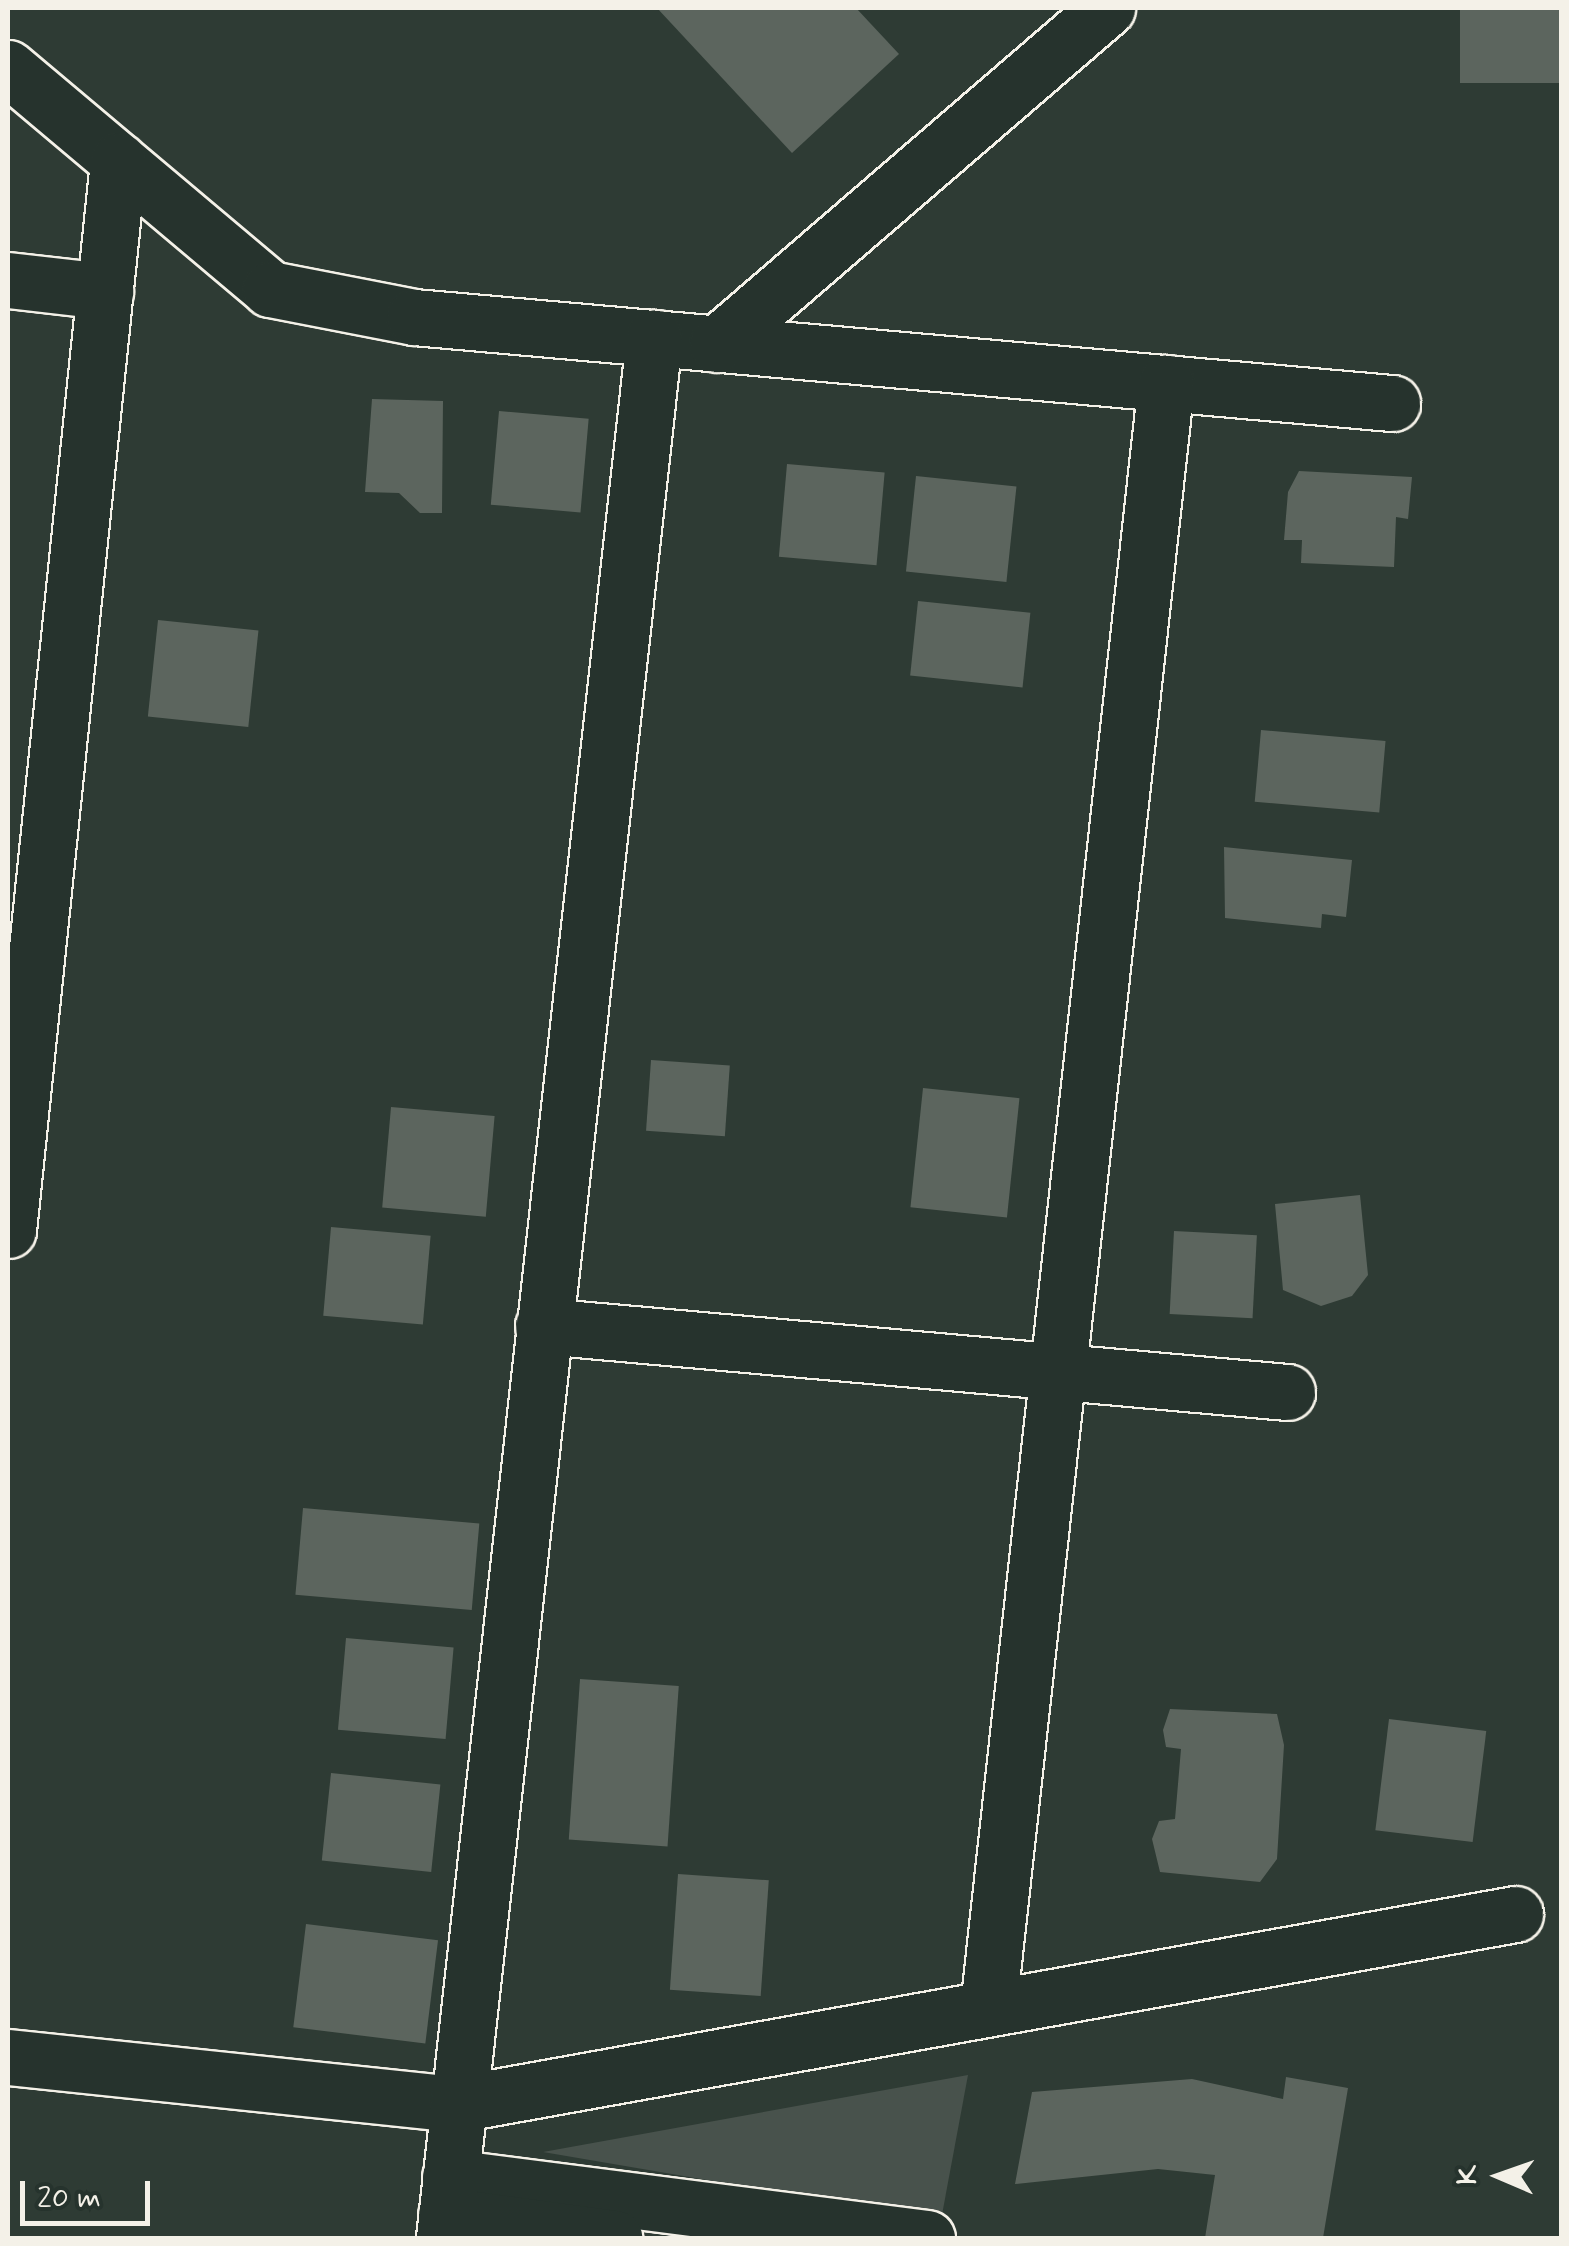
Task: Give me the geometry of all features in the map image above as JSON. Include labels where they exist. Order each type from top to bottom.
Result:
[{"type":"street","points":[[717,344],[1108,8]]},
{"type":"street","points":[[8,68],[270,289],[414,317],[1392,403]]},
{"type":"street","points":[[8,1230],[118,161]]},
{"type":"street","points":[[8,280],[105,291]]},
{"type":"street","points":[[446,2210],[654,338]]},
{"type":"street","points":[[988,2008],[1166,383]]},
{"type":"street","points":[[543,1326],[1056,1368],[1286,1392]]},
{"type":"street","points":[[8,2057],[458,2104],[1515,1914]]},
{"type":"street","points":[[446,2210],[614,2238]]},
{"type":"street","points":[[446,2210],[927,2238]]},
{"type":"shaded area","points":[[968,2075],[941,2220],[543,2152]]},
{"type":"building","points":[[657,8],[856,8],[899,54],[792,153]]},
{"type":"building","points":[[1460,8],[1559,8],[1559,83],[1460,83]]},
{"type":"building","points":[[372,399],[443,401],[442,513],[420,513],[399,493],[365,492]]},
{"type":"building","points":[[499,411],[589,419],[580,512],[491,505]]},
{"type":"building","points":[[787,464],[885,473],[877,565],[779,557]]},
{"type":"building","points":[[1299,471],[1412,477],[1408,519],[1396,517],[1394,567],[1301,563],[1302,540],[1284,540],[1288,492]]},
{"type":"building","points":[[916,476],[1016,487],[1006,582],[906,571]]},
{"type":"building","points":[[918,601],[1030,613],[1023,687],[910,676]]},
{"type":"building","points":[[158,620],[258,631],[248,727],[148,716]]},
{"type":"building","points":[[1261,730],[1386,741],[1379,813],[1255,802]]},
{"type":"building","points":[[1224,847],[1352,860],[1346,917],[1322,914],[1321,928],[1225,918]]},
{"type":"building","points":[[651,1060],[730,1066],[725,1136],[646,1131]]},
{"type":"building","points":[[923,1088],[1019,1098],[1007,1217],[910,1207]]},
{"type":"building","points":[[391,1107],[495,1116],[486,1217],[382,1208]]},
{"type":"building","points":[[1360,1195],[1368,1275],[1352,1296],[1321,1306],[1283,1290],[1275,1204]]},
{"type":"building","points":[[331,1227],[431,1236],[423,1324],[323,1316]]},
{"type":"building","points":[[1174,1231],[1257,1235],[1253,1318],[1170,1314]]},
{"type":"building","points":[[303,1508],[479,1523],[472,1610],[295,1595]]},
{"type":"building","points":[[346,1638],[454,1647],[446,1739],[338,1730]]},
{"type":"building","points":[[580,1679],[679,1686],[668,1847],[569,1840]]},
{"type":"building","points":[[1170,1709],[1277,1714],[1284,1745],[1277,1859],[1260,1882],[1160,1872],[1152,1839],[1159,1821],[1175,1819],[1181,1749],[1166,1747],[1163,1730]]},
{"type":"building","points":[[1389,1719],[1486,1731],[1473,1842],[1375,1830]]},
{"type":"building","points":[[331,1773],[440,1784],[431,1872],[322,1861]]},
{"type":"building","points":[[678,1874],[769,1880],[761,1996],[670,1990]]},
{"type":"building","points":[[306,1924],[438,1940],[425,2043],[293,2027]]},
{"type":"building","points":[[1286,2077],[1348,2088],[1323,2238],[1205,2238],[1215,2175],[1158,2169],[1015,2184],[1032,2092],[1192,2079],[1283,2099]]}]
